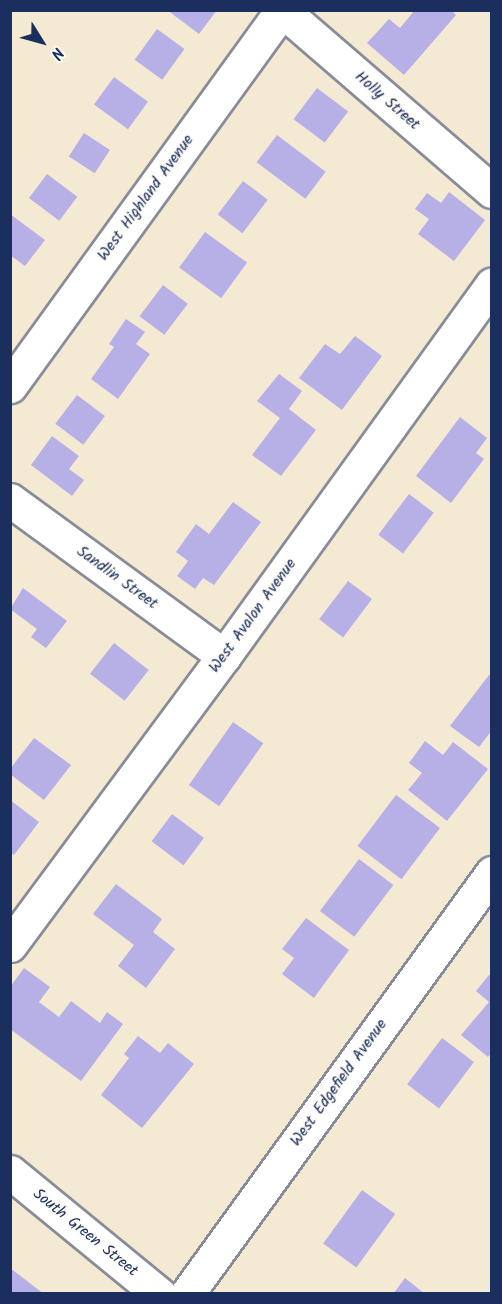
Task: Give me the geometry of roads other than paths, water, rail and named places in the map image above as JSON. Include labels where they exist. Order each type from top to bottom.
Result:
[{"type":"street","name":"Holly Street","points":[[282,11],[492,191]]},
{"type":"street","name":"West Highland Avenue","points":[[10,386],[282,11]]},
{"type":"street","name":"West Avalon Avenue","points":[[10,945],[224,656],[492,284]]},
{"type":"street","name":"Sandlin Street","points":[[10,500],[224,656]]},
{"type":"street","name":"West Edgefield Avenue","points":[[187,1293],[492,873]]},
{"type":"street","name":"South Green Street","points":[[10,1172],[151,1291]]}]
